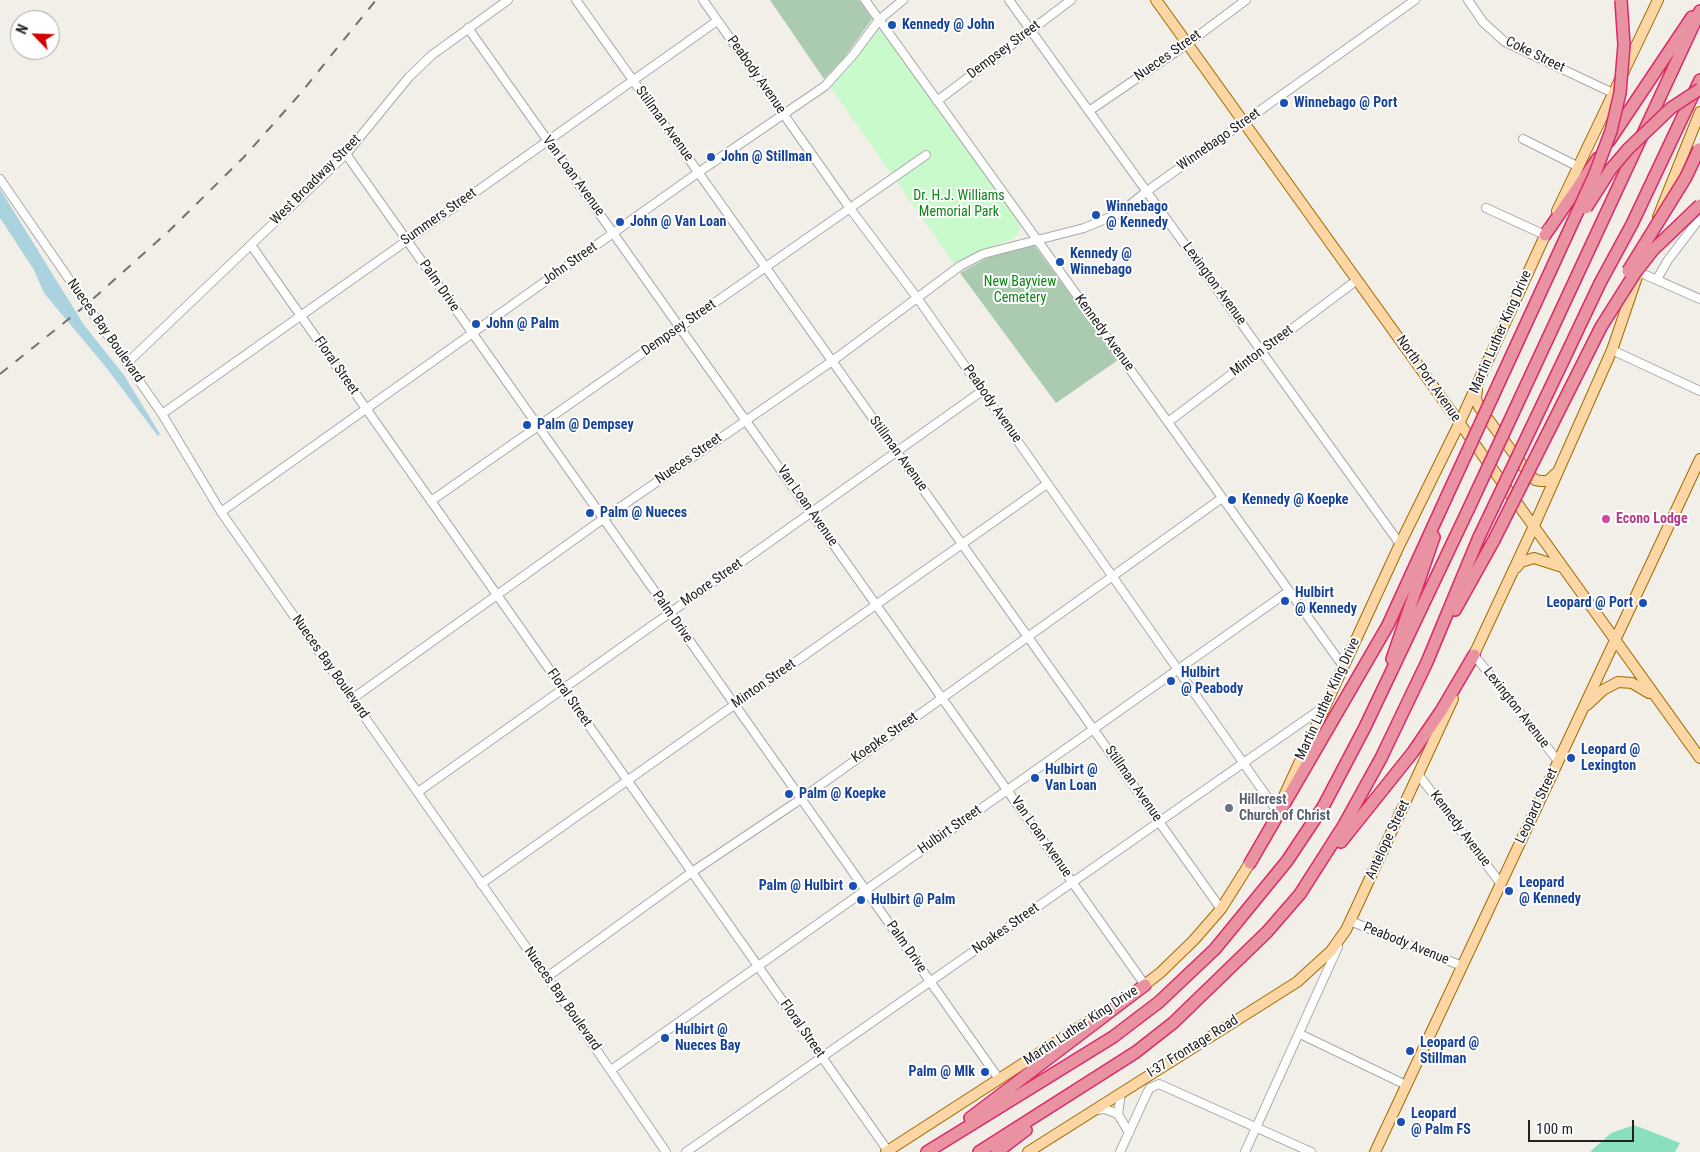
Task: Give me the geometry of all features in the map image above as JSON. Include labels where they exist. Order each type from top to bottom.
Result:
[{"type":"highway","points":[[1250,863],[1388,625],[1594,176],[1610,131],[1620,92],[1624,45],[1621,0]]},
{"type":"highway","points":[[1545,235],[1588,174],[1674,41],[1700,6]]},
{"type":"highway","points":[[926,1152],[1114,1037],[1159,1002],[1215,949],[1288,861],[1322,806],[1377,700],[1468,510],[1700,11]]},
{"type":"highway","points":[[1427,662],[1479,537],[1600,283],[1632,224],[1700,80]]},
{"type":"highway","points":[[1553,266],[1594,194],[1611,169],[1652,125],[1700,89]]},
{"type":"highway","points":[[1602,327],[1614,296],[1686,177],[1700,148]]},
{"type":"highway","points":[[1300,894],[1362,794],[1427,662],[1494,540],[1602,327],[1635,273],[1652,250],[1700,205]]},
{"type":"highway","points":[[1377,700],[1446,498]]},
{"type":"highway","points":[[998,1152],[1173,1023],[1267,932],[1300,894],[1412,752],[1441,711],[1474,655]]},
{"type":"highway","points":[[926,1152],[1145,985]]},
{"type":"highway","points":[[979,1152],[1105,1072]]},
{"type":"main road","name":"North Port Avenue","points":[[1156,0],[1560,566],[1700,758]]},
{"type":"main road","name":"Martin Luther King Drive","points":[[887,1151],[1145,985],[1178,957],[1221,909],[1250,863],[1276,812],[1400,544],[1459,424],[1545,235],[1615,94],[1658,0]]},
{"type":"main road","name":"Antelope Street","points":[[1348,925],[1533,528],[1612,350],[1670,182],[1700,112]]},
{"type":"main road","points":[[1480,376],[1476,399],[1479,407],[1529,474],[1540,482],[1548,480],[1558,470]]},
{"type":"main road","name":"Leopard Street","points":[[1375,1152],[1700,459]]},
{"type":"main road","points":[[1513,570],[1521,562],[1534,558],[1560,566]]},
{"type":"main road","points":[[1570,734],[1591,701],[1603,690],[1618,682],[1625,681],[1641,686],[1662,705]]},
{"type":"main road","name":"I-37 Frontage Road","points":[[1028,1152],[1297,982],[1331,951],[1348,925]]},
{"type":"street","name":"West Broadway Street","points":[[126,363],[346,154],[409,77],[432,55],[508,0]]},
{"type":"street","name":"Stillman Avenue","points":[[576,0],[766,267],[831,362],[897,451],[1221,909]]},
{"type":"street","name":"Peabody Avenue","points":[[703,0],[849,207],[918,299],[1276,812]]},
{"type":"street","name":"Kennedy Avenue","points":[[865,0],[1343,666]]},
{"type":"street","name":"John Street","points":[[221,512],[699,172],[825,86],[853,55],[879,20],[903,0]]},
{"type":"street","name":"Lexington Avenue","points":[[1010,0],[1400,544]]},
{"type":"street","name":"Dempsey Street","points":[[937,101],[1030,29],[1072,0]]},
{"type":"street","name":"Nueces Street","points":[[1089,111],[1187,44],[1246,0]]},
{"type":"street","name":"Winnebago Street","points":[[1038,241],[1104,221],[1120,212],[1415,0]]},
{"type":"street","name":"Coke Street","points":[[1468,0],[1483,22],[1505,42],[1615,94]]},
{"type":"street","name":"Summers Street","points":[[162,414],[717,21]]},
{"type":"street","name":"Van Loan Avenue","points":[[468,28],[681,326],[1145,985]]},
{"type":"street","points":[[1523,139],[1579,167]]},
{"type":"street","name":"Palm Drive","points":[[346,154],[998,1079]]},
{"type":"street","name":"Dempsey Street","points":[[431,501],[926,155]]},
{"type":"street","name":"Nueces Bay Boulevard","points":[[0,179],[162,414],[221,512],[547,977],[666,1152]]},
{"type":"street","points":[[1486,208],[1545,235]]},
{"type":"street","points":[[1657,279],[1700,219]]},
{"type":"street","name":"Nueces Street","points":[[352,699],[603,519],[831,362],[960,266],[983,254],[1038,241]]},
{"type":"street","name":"Floral Street","points":[[251,244],[887,1151]]},
{"type":"street","points":[[1639,272],[1700,299]]},
{"type":"street","name":"Minton Street","points":[[1168,422],[1357,280]]},
{"type":"street","points":[[1612,350],[1700,391]]},
{"type":"street","name":"Moore Street","points":[[418,792],[982,391]]},
{"type":"street","name":"Minton Street","points":[[481,884],[1048,484]]},
{"type":"street","name":"Koepke Street","points":[[547,977],[692,872],[943,698],[1222,498]]},
{"type":"street","name":"Hulbirt Street","points":[[611,1070],[1289,591]]},
{"type":"street","name":"Lexington Avenue","points":[[1474,655],[1558,761]]},
{"type":"street","name":"Noakes Street","points":[[686,1152],[1325,706]]},
{"type":"street","name":"Kennedy Avenue","points":[[1418,774],[1501,884]]},
{"type":"street","name":"Peabody Avenue","points":[[1348,925],[1462,966]]},
{"type":"street","name":"Antelope Street","points":[[1245,1152],[1348,925]]},
{"type":"street","points":[[1300,1034],[1406,1085]]},
{"type":"street","points":[[1120,1152],[1147,1093],[1155,1085],[1164,1085],[1311,1152]]},
{"type":"street","points":[[1121,1093],[1118,1114],[1128,1134]]},
{"type":"street","points":[[1094,1110],[1105,1109],[1118,1114]]},
{"type":"green space","points":[[770,0],[859,0],[872,19],[844,58],[824,79]]},
{"type":"green space","name":"Dr. H.J. Williams Memorial Park","points":[[879,30],[1018,221],[1020,231],[1015,238],[978,252],[955,265],[830,86],[845,72],[875,32]]},
{"type":"green space","name":"New Bayview Cemetery","points":[[1034,245],[1118,360],[1056,403],[960,273],[994,254]]},
{"type":"green space","points":[[1634,1125],[1680,1143],[1675,1152],[1590,1152],[1611,1133]]},
{"type":"water","points":[[0,189],[84,325],[124,375],[160,434],[158,436],[105,366],[44,293],[34,270],[0,218]]},
{"type":"railway","points":[[0,374],[85,306],[170,230],[244,157],[300,94],[376,0]]},
{"type":"place","name":"Kennedy @ John","points":[[892,25]]},
{"type":"place","name":"Winnebago @ Port","points":[[1284,103]]},
{"type":"place","name":"John @ Stillman","points":[[711,157]]},
{"type":"place","name":"Winnebago @ Kennedy","points":[[1096,215]]},
{"type":"place","name":"John @ Van Loan","points":[[620,222]]},
{"type":"place","name":"Kennedy @ Winnebago","points":[[1060,262]]},
{"type":"place","name":"John @ Palm","points":[[476,324]]},
{"type":"place","name":"Palm @ Dempsey","points":[[527,425]]},
{"type":"place","name":"Kennedy @ Koepke","points":[[1232,500]]},
{"type":"place","name":"Palm @ Nueces","points":[[590,513]]},
{"type":"place","name":"Econo Lodge","points":[[1606,519]]},
{"type":"place","name":"Hulbirt @ Kennedy","points":[[1285,601]]},
{"type":"place","name":"Leopard @ Port","points":[[1643,603]]},
{"type":"place","name":"Hulbirt @ Peabody","points":[[1171,681]]},
{"type":"place","name":"Leopard @ Lexington","points":[[1571,758]]},
{"type":"place","name":"Hulbirt @ Van Loan","points":[[1035,778]]},
{"type":"place","name":"Palm @ Koepke","points":[[789,794]]},
{"type":"place","name":"Hillcrest Church of Christ","points":[[1229,808]]},
{"type":"place","name":"Palm @ Hulbirt","points":[[853,886]]},
{"type":"place","name":"Leopard @ Kennedy","points":[[1509,891]]},
{"type":"place","name":"Hulbirt @ Palm","points":[[861,900]]},
{"type":"place","name":"Hulbirt @ Nueces Bay","points":[[665,1038]]},
{"type":"place","name":"Leopard @ Stillman","points":[[1410,1051]]},
{"type":"place","name":"Palm @ Mlk","points":[[985,1072]]},
{"type":"place","name":"Leopard @ Palm FS","points":[[1401,1122]]}]
